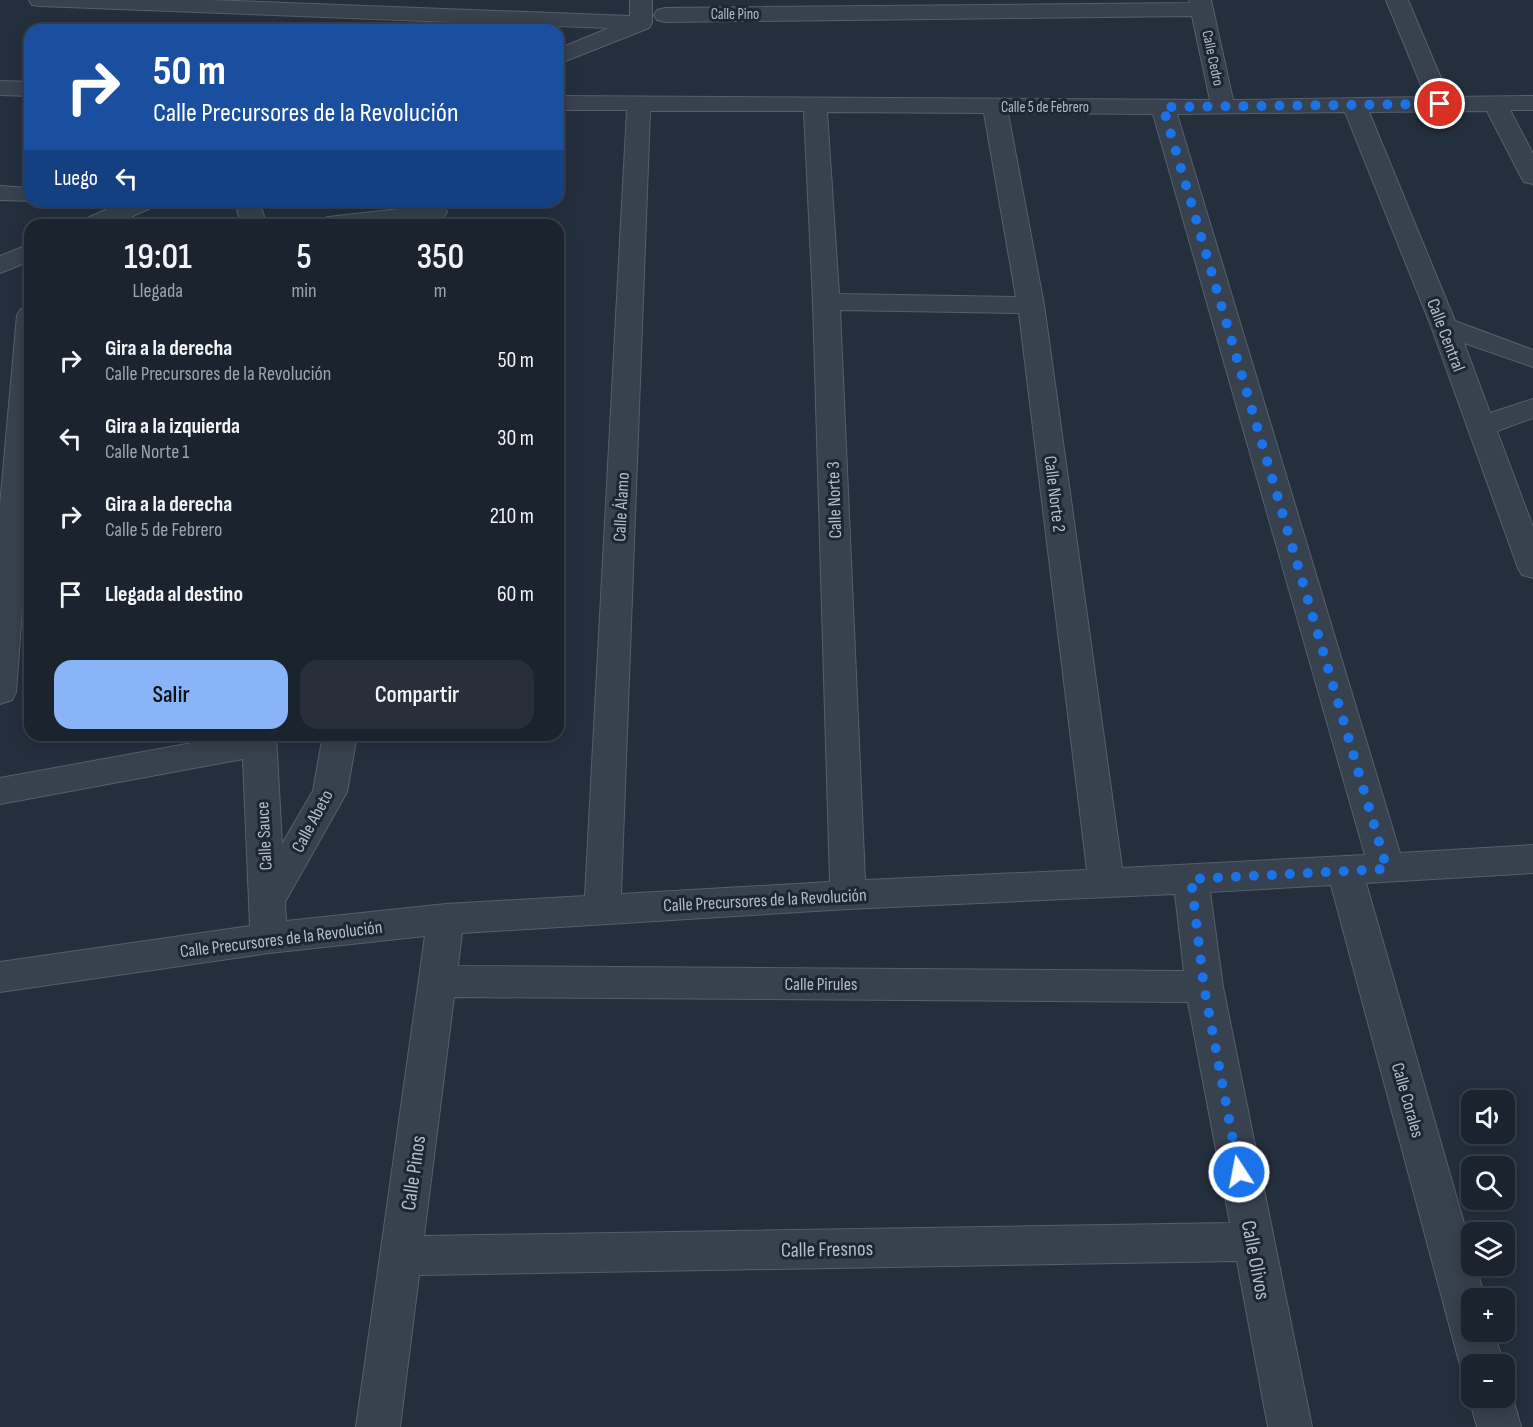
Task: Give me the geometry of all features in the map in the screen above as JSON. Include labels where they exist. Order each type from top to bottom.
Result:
[{"type":"street","points":[[40,0],[641,23]]},
{"type":"street","points":[[641,0],[641,23]]},
{"type":"street","points":[[564,55],[665,15],[696,0]]},
{"type":"street","points":[[1397,0],[1440,104]]},
{"type":"street","name":"Calle Pino","points":[[665,15],[1014,6],[1201,4]]},
{"type":"street","name":"Calle Cedro","points":[[1201,4],[1223,107]]},
{"type":"street","points":[[0,88],[24,89]]},
{"type":"street","name":"Calle 5 de Febrero","points":[[564,103],[1223,107],[1533,103]]},
{"type":"street","points":[[1495,103],[1533,177]]},
{"type":"street","name":"Calle Álamo","points":[[603,910],[639,105]]},
{"type":"street","name":"Calle Central","points":[[1354,105],[1444,326],[1533,568]]},
{"type":"street","name":"Calle Norte 3","points":[[815,106],[826,302],[848,895]]},
{"type":"street","name":"Calle Norte 2","points":[[995,107],[1031,305],[1106,883]]},
{"type":"street","points":[[1163,107],[1387,869]]},
{"type":"street","points":[[0,193],[24,195]]},
{"type":"street","points":[[106,219],[132,207]]},
{"type":"street","points":[[381,219],[434,213]]},
{"type":"street","points":[[0,265],[24,255]]},
{"type":"street","points":[[826,302],[1031,305]]},
{"type":"street","points":[[1444,326],[1533,359]]},
{"type":"street","points":[[1480,427],[1533,408]]},
{"type":"street","points":[[0,692],[24,409]]},
{"type":"street","points":[[0,791],[250,741]]},
{"type":"street","name":"Calle Sauce","points":[[260,741],[268,938]]},
{"type":"street","name":"Calle Abeto","points":[[267,902],[330,792],[339,741]]},
{"type":"street","name":"Calle Precursores de la Revolución","points":[[0,977],[268,938],[446,919],[848,895],[1387,869],[1533,859]]},
{"type":"street","name":"Calle Corales","points":[[1345,871],[1461,1290]]},
{"type":"street","name":"Calle Olivos","points":[[1191,879],[1204,987],[1252,1242],[1290,1427]]},
{"type":"street","name":"Calle Pinos","points":[[378,1427],[446,919]]},
{"type":"street","name":"Calle Pirules","points":[[439,981],[1204,987]]},
{"type":"street","name":"Calle Fresnos","points":[[401,1256],[1252,1242]]},
{"type":"street","points":[[1494,1408],[1499,1427]]},
{"type":"route","points":[[1239,1172],[1204,987],[1191,879],[1387,869],[1163,107],[1440,104]]}]
